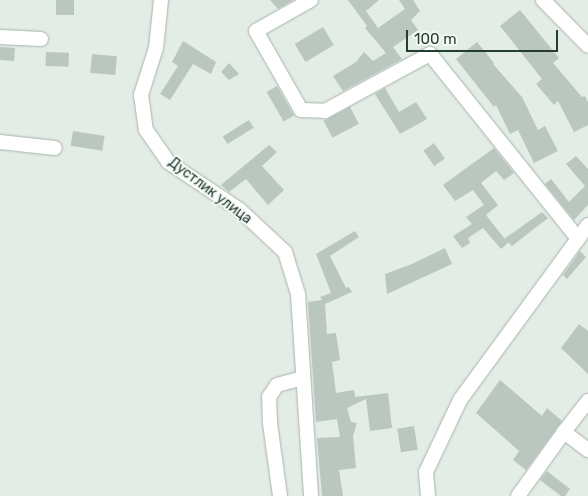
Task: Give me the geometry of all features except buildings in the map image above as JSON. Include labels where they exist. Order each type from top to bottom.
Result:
[{"type":"street","name":"Дустлик улица","points":[[161,0],[156,48],[140,95],[146,130],[168,162],[240,210],[285,252],[298,294],[311,496]]},
{"type":"street","points":[[311,0],[256,31],[300,110],[325,111],[430,54],[578,239]]},
{"type":"street","points":[[542,0],[588,46]]},
{"type":"street","points":[[0,37],[41,39]]},
{"type":"street","points":[[0,142],[56,148]]},
{"type":"street","points":[[428,496],[426,472],[460,400],[588,225]]},
{"type":"street","points":[[280,496],[270,423],[269,397],[277,384],[303,378]]},
{"type":"street","points":[[518,496],[588,401]]},
{"type":"street","points":[[564,432],[588,450]]}]
